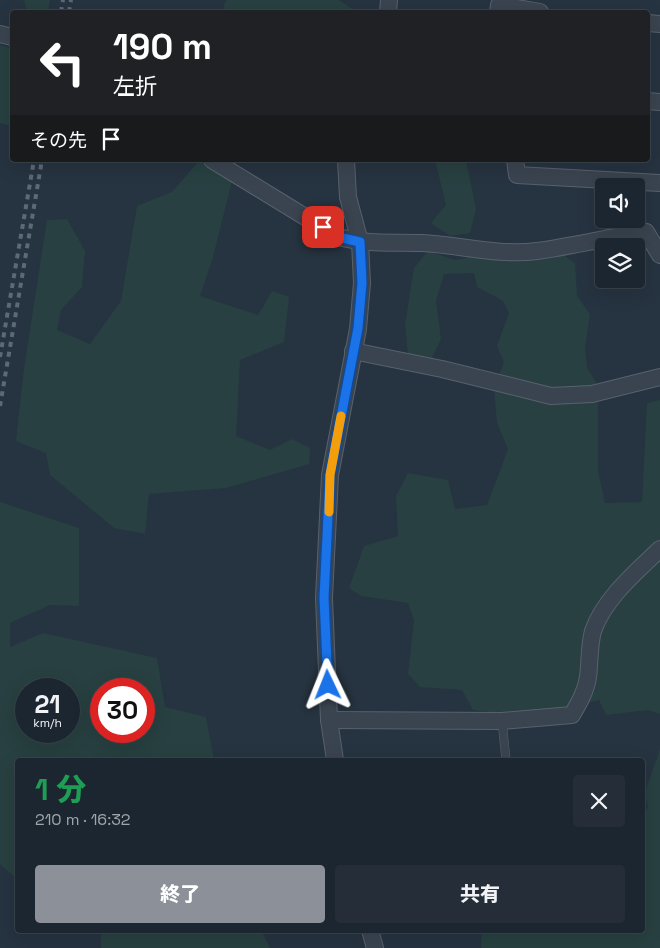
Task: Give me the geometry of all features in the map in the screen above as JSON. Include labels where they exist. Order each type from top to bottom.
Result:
[{"type":"street","points":[[498,10],[499,5],[528,10]]},
{"type":"street","points":[[215,162],[338,237],[360,242],[382,245],[422,243],[536,251],[601,238],[646,232],[660,255]]},
{"type":"street","points":[[335,758],[329,720],[324,598],[330,475],[353,351],[362,283],[360,242],[348,197],[346,162]]},
{"type":"street","points":[[515,162],[518,175],[660,183]]},
{"type":"street","points":[[353,351],[442,369],[551,396],[592,394],[660,377]]},
{"type":"street","points":[[329,720],[502,721],[572,715],[584,695],[593,631],[609,601],[660,549]]},
{"type":"street","points":[[371,933],[375,948]]},
{"type":"lane","points":[[502,721],[506,758]]},
{"type":"green space","points":[[24,0],[50,0],[48,10],[26,10]]},
{"type":"green space","points":[[227,0],[339,0],[354,10],[225,10],[224,4]]},
{"type":"green space","points":[[0,45],[10,48],[10,126],[0,123]]},
{"type":"green space","points":[[198,162],[232,181],[213,257],[200,296],[258,315],[272,291],[289,297],[284,342],[240,360],[236,436],[270,450],[292,439],[310,448],[309,464],[226,488],[149,494],[145,534],[114,528],[50,475],[46,453],[16,441],[24,368],[47,220],[67,219],[85,251],[82,287],[61,310],[57,330],[90,344],[121,301],[137,206],[172,192]]},
{"type":"green space","points":[[435,162],[466,162],[476,209],[470,233],[450,236],[431,223],[446,205]]},
{"type":"green space","points":[[428,251],[455,260],[481,255],[560,253],[575,263],[577,296],[590,314],[585,348],[587,367],[598,386],[598,471],[605,503],[642,502],[647,403],[660,400],[660,714],[648,710],[606,715],[599,700],[536,712],[506,713],[473,710],[462,690],[420,687],[408,674],[414,620],[408,603],[361,596],[349,588],[364,546],[398,536],[396,496],[408,473],[448,480],[455,509],[487,505],[508,449],[497,423],[494,388],[504,362],[497,346],[509,313],[503,301],[477,287],[474,273],[444,274],[436,301],[441,339],[431,360],[408,356],[405,325],[414,268]]},
{"type":"green space","points":[[0,502],[79,528],[79,606],[50,605],[10,623],[10,647],[43,633],[157,658],[165,707],[206,717],[214,758],[15,758],[15,877],[0,864]]},
{"type":"green space","points":[[660,749],[660,948],[481,948],[482,933],[645,933],[645,812],[648,807],[645,792]]},
{"type":"green space","points":[[101,933],[262,933],[270,948],[101,948]]},
{"type":"railway","points":[[61,10],[63,0]]},
{"type":"railway","points":[[69,10],[71,0]]},
{"type":"railway","points":[[0,357],[34,162]]},
{"type":"railway","points":[[0,406],[42,162]]},
{"type":"slow traffic","points":[[329,512],[330,475],[341,416]]},
{"type":"route","points":[[323,227],[338,237],[360,242],[362,283],[358,328],[330,475],[324,598],[328,685]]}]
